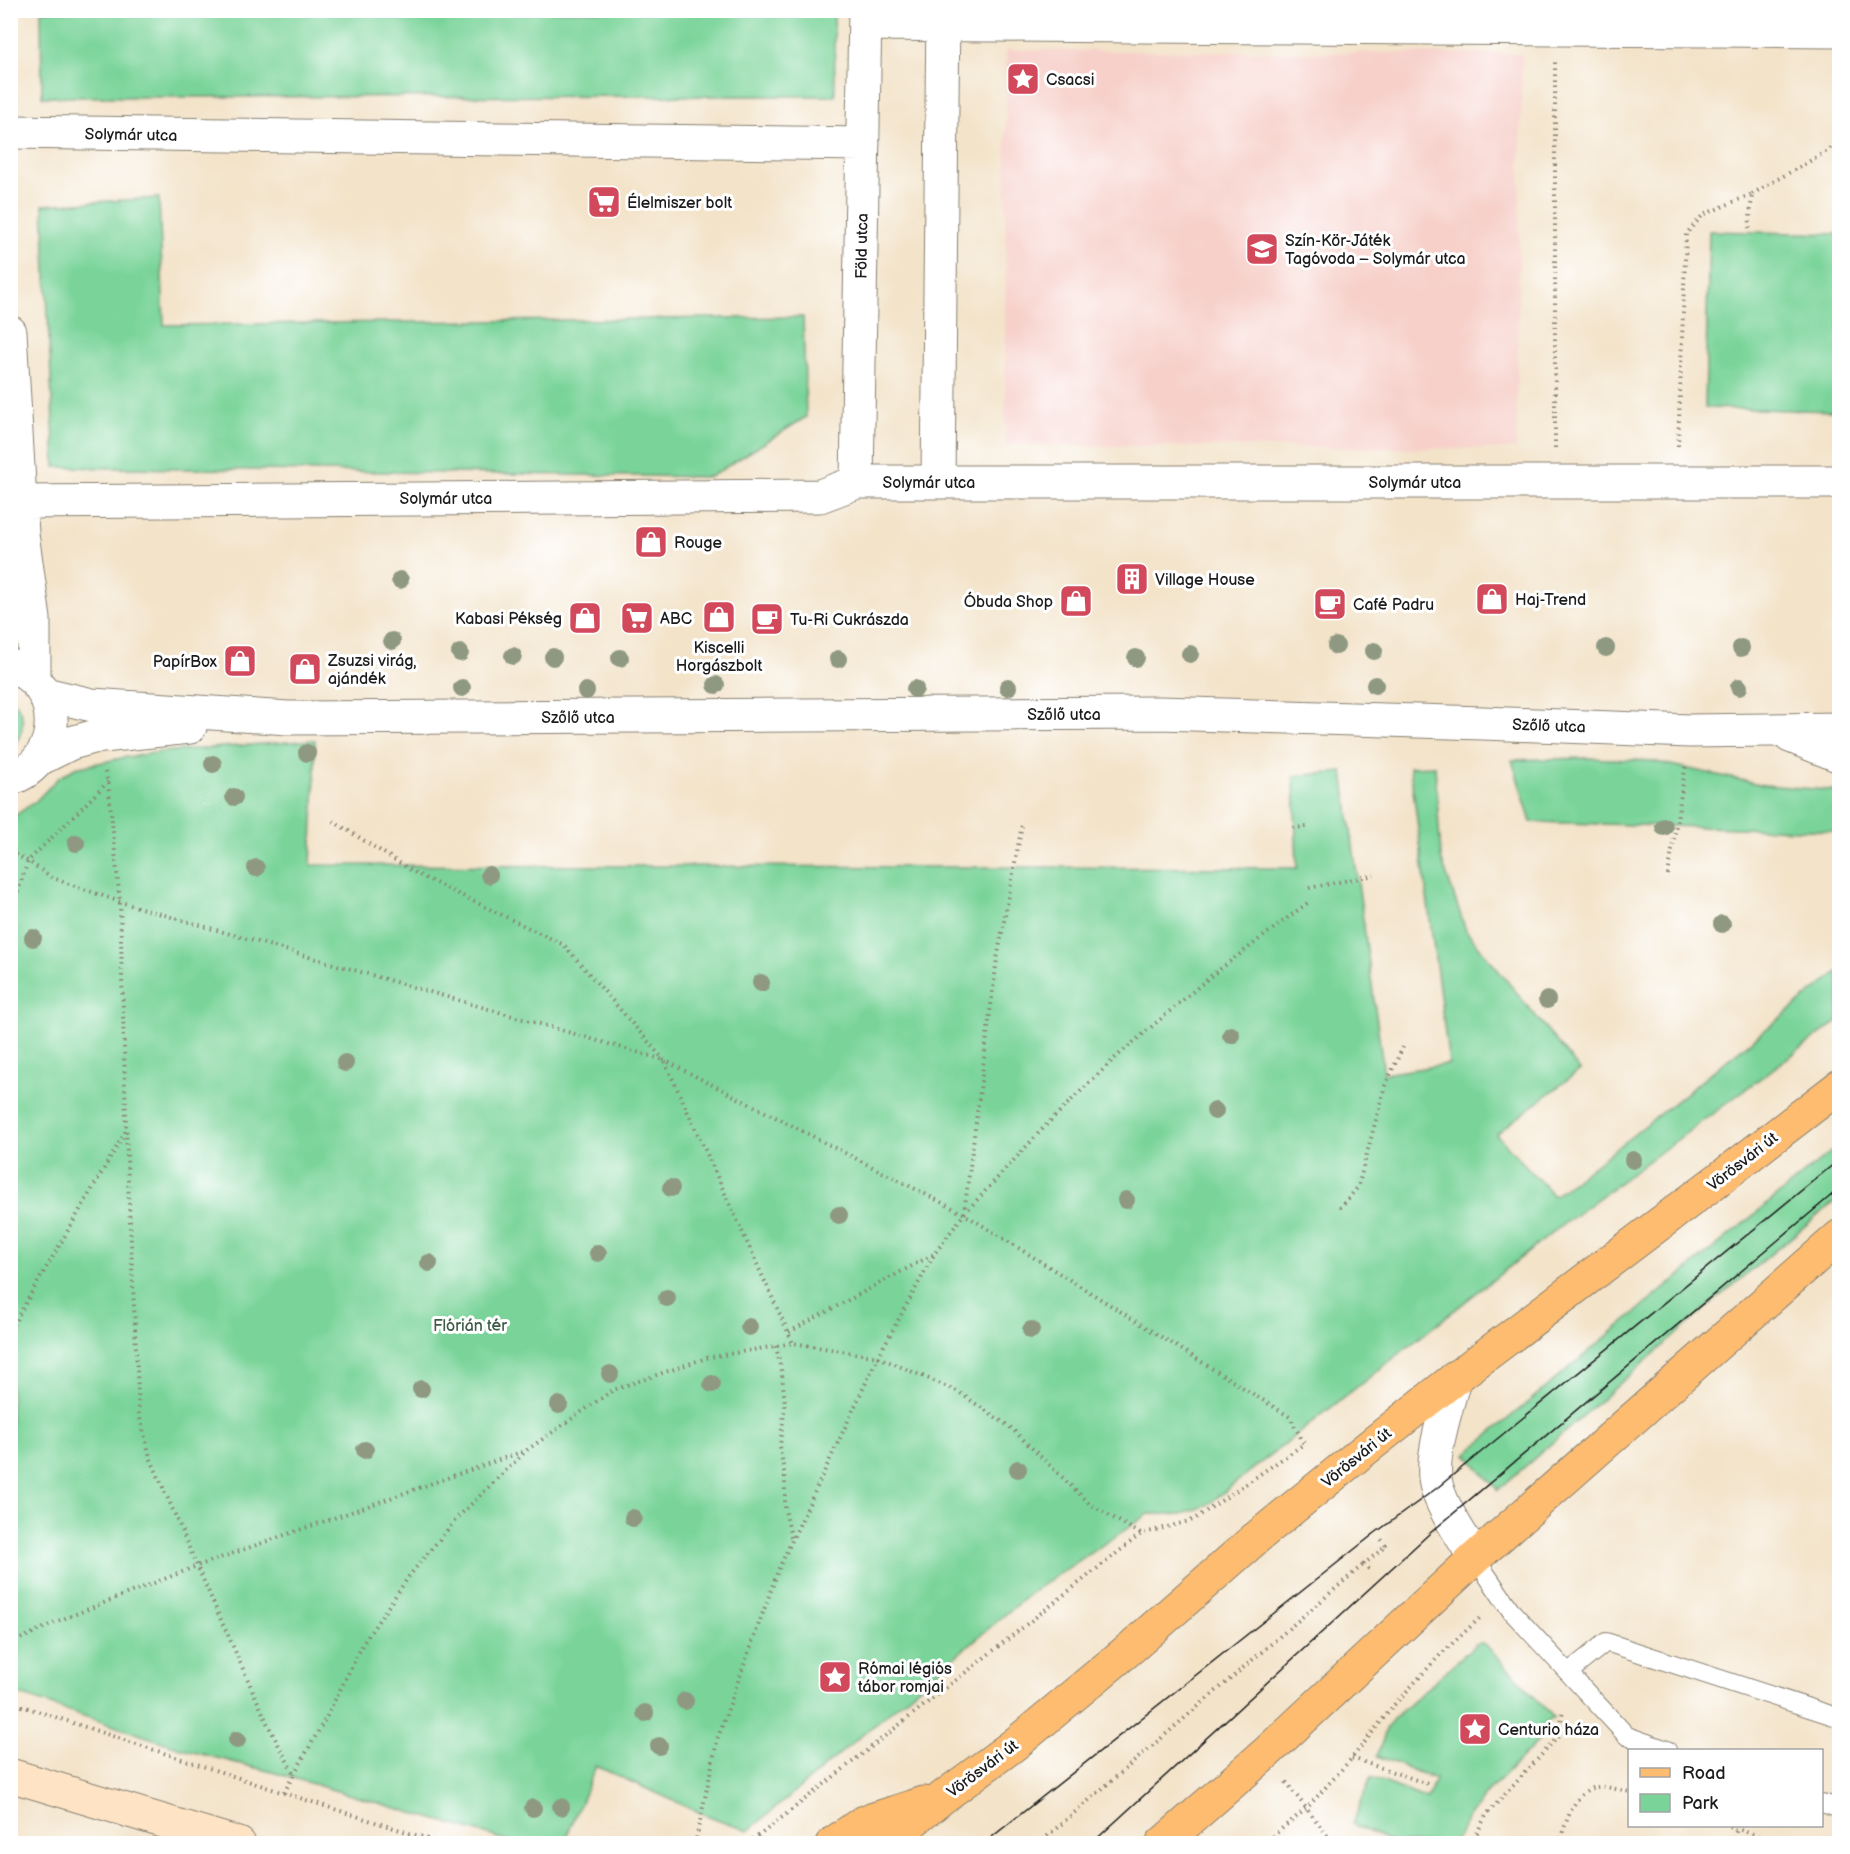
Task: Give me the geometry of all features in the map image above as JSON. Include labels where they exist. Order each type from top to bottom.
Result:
[{"type":"main road","name":"Vörösvári út","points":[[885,1844],[943,1797],[1015,1744],[1133,1646],[1256,1538],[1454,1379],[1839,1086]]},
{"type":"main road","points":[[1162,1844],[1265,1754],[1475,1558],[1839,1236]]},
{"type":"main road","points":[[10,1774],[239,1844]]},
{"type":"main road","points":[[832,1844],[862,1823],[943,1797]]},
{"type":"main road","points":[[912,1844],[943,1797]]},
{"type":"street","points":[[865,17],[1556,29],[1839,31]]},
{"type":"street","name":"Föld utca","points":[[857,482],[865,17]]},
{"type":"street","points":[[938,482],[943,18]]},
{"type":"street","name":"Solymár utca","points":[[10,132],[863,144]]},
{"type":"street","points":[[10,332],[22,534],[34,619],[30,680],[51,710],[52,726],[48,743],[27,769],[10,800]]},
{"type":"street","name":"Solymár utca","points":[[21,502],[820,496],[857,482],[1839,482]]},
{"type":"street","points":[[10,592],[22,534]]},
{"type":"street","name":"Szőlő utca","points":[[30,680],[92,705],[288,717],[1160,714],[1690,731],[1839,729]]},
{"type":"street","name":"Szőlő utca","points":[[27,769],[71,742],[93,737],[288,717]]},
{"type":"street","points":[[1777,730],[1839,756]]},
{"type":"street","points":[[1454,1379],[1437,1449],[1434,1473],[1437,1488],[1450,1516],[1475,1558]]},
{"type":"lane","points":[[1475,1558],[1502,1599],[1627,1736],[1663,1749]]},
{"type":"lane","points":[[1569,1672],[1606,1642],[1839,1718]]},
{"type":"lane","points":[[1823,1804],[1839,1809]]},
{"type":"path","points":[[1555,483],[1556,29]]},
{"type":"path","points":[[1677,483],[1686,234],[1703,215],[1752,194],[1827,151],[1839,138]]},
{"type":"path","points":[[1749,232],[1752,194]]},
{"type":"path","points":[[93,737],[108,782],[120,902],[139,1414],[150,1457],[269,1727],[294,1774]]},
{"type":"path","points":[[1668,875],[1684,774]]},
{"type":"path","points":[[10,915],[28,861],[108,782]]},
{"type":"path","points":[[333,821],[417,874],[564,945],[664,1060],[793,1342]]},
{"type":"path","points":[[964,1214],[997,959],[1022,825]]},
{"type":"path","points":[[1293,828],[1307,827]]},
{"type":"path","points":[[10,852],[53,878],[120,902],[664,1060],[964,1214],[1290,1417],[1304,1444],[1193,1520],[1141,1534],[746,1844]]},
{"type":"path","points":[[1309,888],[1374,875]]},
{"type":"path","points":[[695,1844],[718,1737],[779,1568],[878,1357],[935,1253],[964,1214],[1049,1122],[1115,1058],[1211,976],[1310,901]]},
{"type":"path","points":[[1341,1208],[1358,1187],[1385,1086],[1403,1047]]},
{"type":"path","points":[[10,1330],[127,1131]]},
{"type":"path","points":[[789,1332],[935,1253]]},
{"type":"path","points":[[284,1793],[327,1716],[364,1642],[409,1576],[458,1517],[527,1450],[613,1390],[706,1358],[793,1342],[878,1357],[957,1391],[975,1403],[1010,1427],[1090,1504],[1141,1534]]},
{"type":"path","points":[[776,1346],[785,1404],[780,1446],[785,1478],[784,1510],[792,1541]]},
{"type":"path","points":[[10,1644],[58,1621],[197,1566],[527,1450]]},
{"type":"path","points":[[1038,1844],[1386,1546],[1381,1539]]},
{"type":"path","points":[[1364,1564],[1369,1569]]},
{"type":"path","points":[[1263,1844],[1307,1808],[1352,1758],[1394,1705],[1440,1655],[1502,1599]]},
{"type":"path","points":[[1471,1844],[1487,1814],[1559,1736],[1569,1672]]},
{"type":"path","points":[[10,1702],[444,1844]]},
{"type":"path","points":[[1265,1754],[1334,1844]]},
{"type":"path","points":[[1352,1758],[1431,1785]]},
{"type":"path","points":[[1559,1844],[1578,1797],[1595,1787],[1628,1792]]},
{"type":"path","points":[[1733,1827],[1782,1844]]},
{"type":"path","points":[[1732,1844],[1737,1828]]},
{"type":"shaded area","name":"Szín-Kör-Játék Tagóvoda – Solymár utca","points":[[1006,50],[1522,54],[1516,449],[1005,445]]},
{"type":"green space","points":[[41,11],[834,11],[835,96],[42,97]]},
{"type":"green space","points":[[159,198],[164,325],[803,317],[806,417],[710,477],[55,467],[43,205]]},
{"type":"green space","points":[[1709,231],[1839,234],[1839,411],[1705,408]]},
{"type":"green space","points":[[11,699],[20,711],[23,724],[11,748]]},
{"type":"green space","name":"Flórián tér","points":[[315,740],[311,865],[1297,868],[1294,776],[1343,772],[1384,1074],[1449,1064],[1410,767],[1435,766],[1441,858],[1466,931],[1580,1070],[1496,1134],[1554,1196],[1839,971],[1839,1020],[1570,1219],[1206,1506],[1182,1514],[1149,1514],[1032,1592],[748,1831],[701,1813],[596,1766],[564,1843],[516,1843],[272,1772],[190,1751],[11,1692],[11,823],[16,815],[36,801],[58,778],[75,768],[160,752]]},
{"type":"green space","points":[[1588,758],[1652,761],[1764,785],[1839,791],[1839,831],[1531,822],[1512,760]]},
{"type":"green space","points":[[1839,1145],[1839,1198],[1720,1296],[1498,1490],[1466,1454]]},
{"type":"green space","points":[[1482,1643],[1554,1718],[1546,1725],[1544,1729],[1546,1733],[1485,1795],[1454,1843],[1395,1843],[1358,1827],[1353,1823],[1371,1777],[1427,1799],[1435,1779],[1377,1756],[1387,1728],[1394,1718],[1476,1644]]},
{"type":"tram line","points":[[983,1844],[1375,1533],[1437,1488],[1840,1159]]},
{"type":"tram line","points":[[1091,1844],[1429,1534],[1840,1188]]},
{"type":"place","name":"Csacsi","points":[[1023,79]]},
{"type":"place","name":"Élelmiszer bolt","points":[[604,202]]},
{"type":"place","name":"Szín-Kör-Játék Tagóvoda – Solymár utca","points":[[1262,249]]},
{"type":"place","name":"Rouge","points":[[651,542]]},
{"type":"place","name":"Village House","points":[[1132,579]]},
{"type":"place","name":"Haj-Trend","points":[[1492,599]]},
{"type":"place","name":"Óbuda Shop","points":[[1076,601]]},
{"type":"place","name":"Café Padru","points":[[1330,604]]},
{"type":"place","name":"Kiscelli Horgászbolt","points":[[719,617]]},
{"type":"place","name":"Kabasi Pékség","points":[[585,618]]},
{"type":"place","name":"ABC","points":[[637,618]]},
{"type":"place","name":"Tu-Ri Cukrászda","points":[[767,619]]},
{"type":"place","name":"PapírBox","points":[[240,661]]},
{"type":"place","name":"Zsuzsi virág, ajándék","points":[[305,669]]},
{"type":"place","name":"Római légiós tábor romjai","points":[[835,1677]]},
{"type":"place","name":"Centurio háza","points":[[1475,1729]]}]
